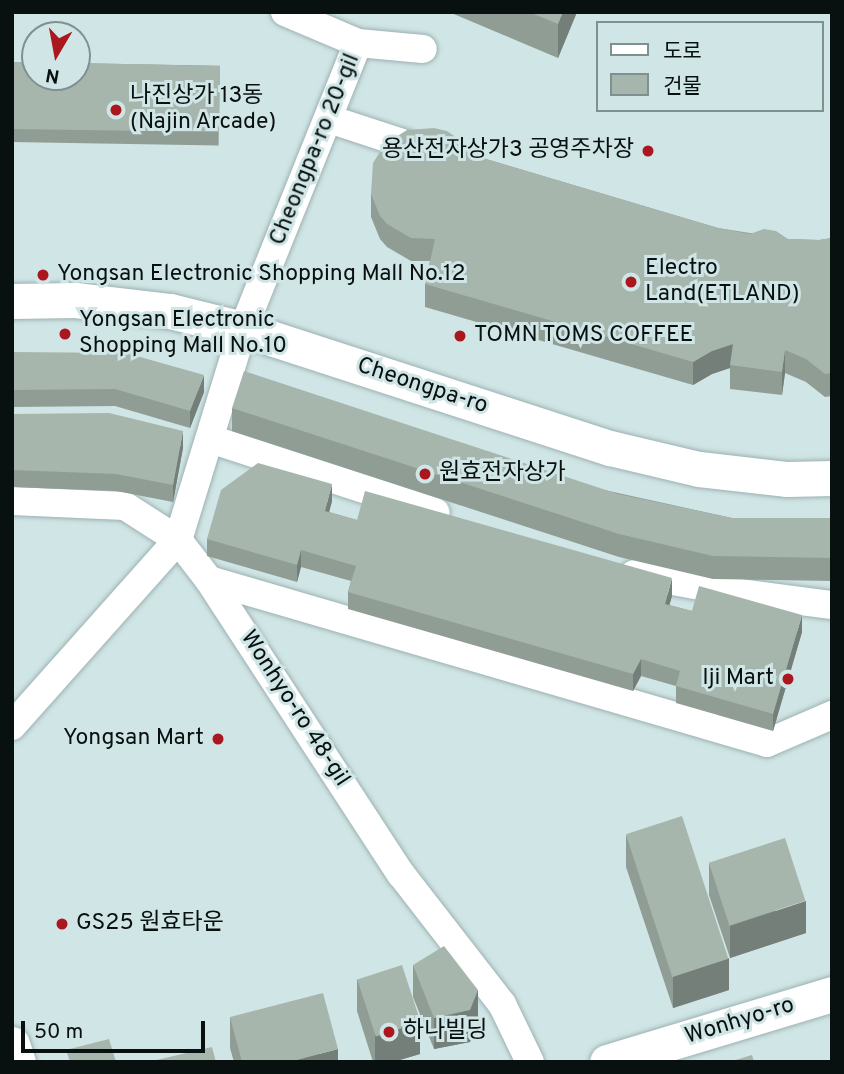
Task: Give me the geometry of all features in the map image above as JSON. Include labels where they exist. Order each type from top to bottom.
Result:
[{"type":"main road","name":"Cheongpa-ro","points":[[12,301],[75,300],[170,311],[243,329],[610,449],[699,469],[787,479],[832,478]]},
{"type":"main road","name":"Wonhyo-ro","points":[[607,1062],[832,994]]},
{"type":"main road","points":[[12,1044],[18,1062]]},
{"type":"street","name":"Cheongpa-ro 20-gil","points":[[243,329],[358,43],[285,12]]},
{"type":"street","points":[[358,43],[423,49]]},
{"type":"street","points":[[329,118],[408,145]]},
{"type":"street","points":[[12,726],[178,540],[243,329]]},
{"type":"street","points":[[210,439],[458,519]]},
{"type":"street","name":"Wonhyo-ro 48-gil","points":[[12,501],[125,506],[178,540],[209,580],[401,874],[502,1004],[530,1062]]},
{"type":"street","points":[[610,567],[636,575],[739,593],[832,605]]},
{"type":"street","points":[[209,580],[767,743],[832,715]]},
{"type":"building","points":[[529,12],[563,12],[558,24]]},
{"type":"building","name":"나진상가 13동 (Najin Arcade)","points":[[12,62],[21,62],[21,91],[91,91],[91,63],[220,66],[219,132],[12,129]]},
{"type":"building","name":"Electro Land(ETLAND)","points":[[434,128],[447,131],[467,145],[476,156],[718,228],[750,234],[764,229],[776,231],[788,239],[832,238],[832,373],[825,374],[806,359],[785,350],[782,372],[730,365],[733,344],[712,351],[693,362],[425,284],[435,239],[411,238],[387,224],[380,216],[371,194],[373,163],[385,144],[407,130]]},
{"type":"building","points":[[12,352],[126,353],[204,375],[190,411],[115,389],[12,390]]},
{"type":"building","points":[[244,371],[618,494],[732,518],[832,518],[832,558],[713,556],[619,534],[232,408]]},
{"type":"building","points":[[109,413],[183,431],[173,485],[116,474],[12,470],[12,414]]},
{"type":"building","points":[[258,463],[332,484],[325,511],[357,520],[365,491],[672,578],[665,604],[692,611],[699,586],[802,615],[773,714],[676,686],[680,671],[641,659],[633,674],[348,592],[356,566],[301,550],[297,565],[207,539],[221,490]]},
{"type":"building","points":[[682,816],[728,959],[672,977],[626,834]]},
{"type":"building","points":[[785,838],[805,901],[729,925],[709,863]]},
{"type":"building","points":[[444,946],[478,990],[470,1010],[434,1018],[413,965]]},
{"type":"building","points":[[402,965],[421,1022],[376,1037],[357,980]]},
{"type":"building","points":[[323,993],[338,1049],[289,1062],[242,1062],[230,1017]]},
{"type":"building","points":[[109,1039],[116,1062],[70,1062],[66,1050]]},
{"type":"building","points":[[212,1047],[216,1062],[148,1062]]},
{"type":"building","points":[[752,1055],[754,1062],[729,1062]]},
{"type":"place","name":"나진상가 13동 (Najin Arcade)","points":[[116,110]]},
{"type":"place","name":"용산전자상가3 공영주차장","points":[[648,151]]},
{"type":"place","name":"Yongsan Electronic Shopping Mall No.12","points":[[43,275]]},
{"type":"place","name":"Electro Land(ETLAND)","points":[[631,282]]},
{"type":"place","name":"Yongsan Electronic Shopping Mall No.10","points":[[65,334]]},
{"type":"place","name":"TOMN TOMS COFFEE","points":[[460,336]]},
{"type":"place","name":"원효전자상가","points":[[425,474]]},
{"type":"place","name":"Iji Mart","points":[[788,679]]},
{"type":"place","name":"Yongsan Mart","points":[[218,739]]},
{"type":"place","name":"GS25 원효타운","points":[[62,924]]},
{"type":"place","name":"하나빌딩","points":[[389,1032]]}]
